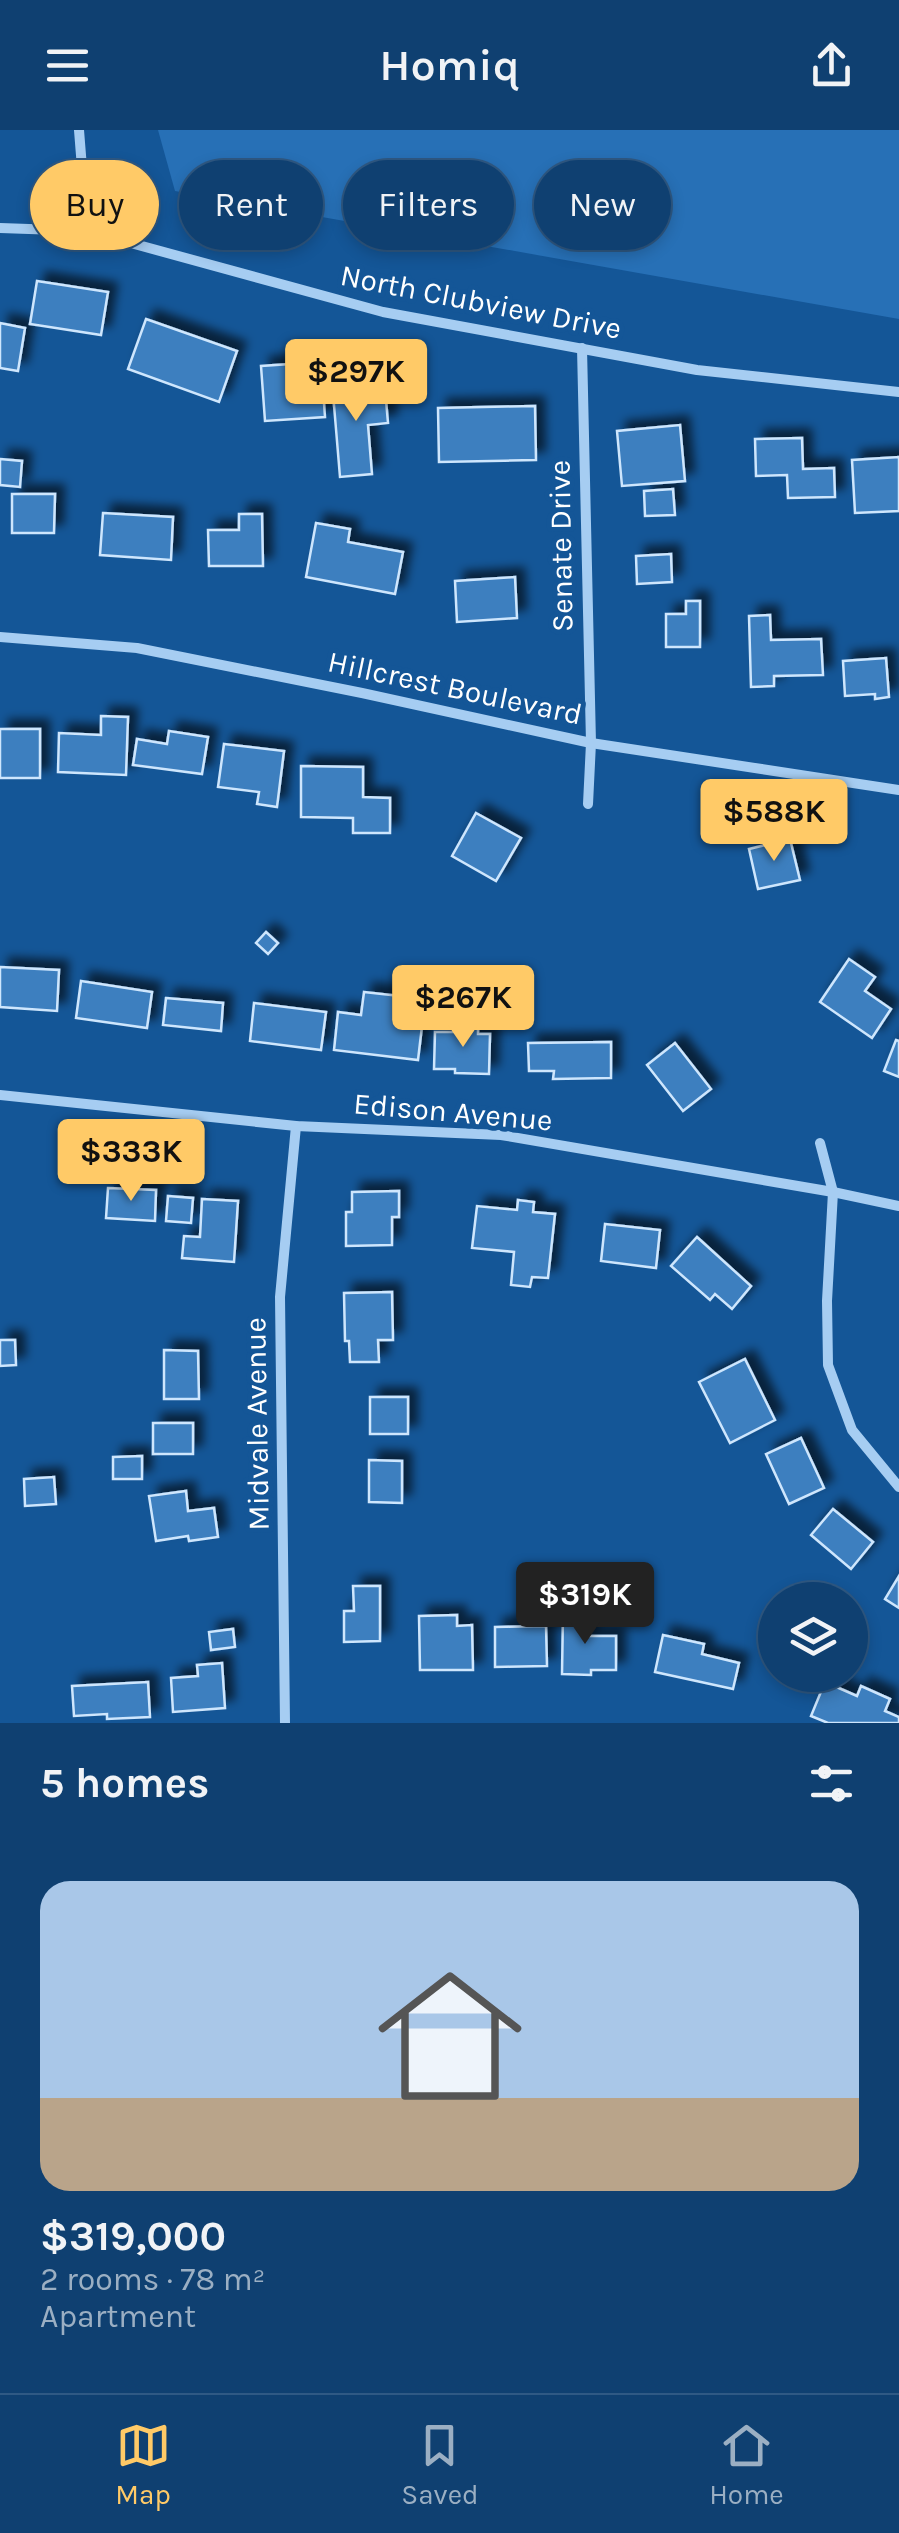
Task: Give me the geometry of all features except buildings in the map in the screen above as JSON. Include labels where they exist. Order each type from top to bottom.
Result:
[{"type":"street","points":[[79,130],[81,160]]},
{"type":"street","name":"North Clubview Drive","points":[[0,228],[30,229]]},
{"type":"street","name":"North Clubview Drive","points":[[159,250],[383,312],[697,370],[899,392]]},
{"type":"street","name":"Senate Drive","points":[[582,348],[591,743],[588,804]]},
{"type":"street","name":"Hillcrest Boulevard","points":[[0,637],[137,648],[591,743],[899,790]]},
{"type":"street","name":"Edison Avenue","points":[[0,1095],[296,1126],[501,1136],[899,1206]]},
{"type":"street","name":"Midvale Avenue","points":[[284,1723],[280,1297],[296,1126]]},
{"type":"street","points":[[820,1143],[832,1192],[828,1365],[852,1430],[899,1487]]},
{"type":"shaded area","points":[[158,130],[899,130],[899,319],[509,250],[514,250],[514,160],[343,160],[343,221],[323,217],[323,160],[179,160],[179,192],[175,191]]}]
